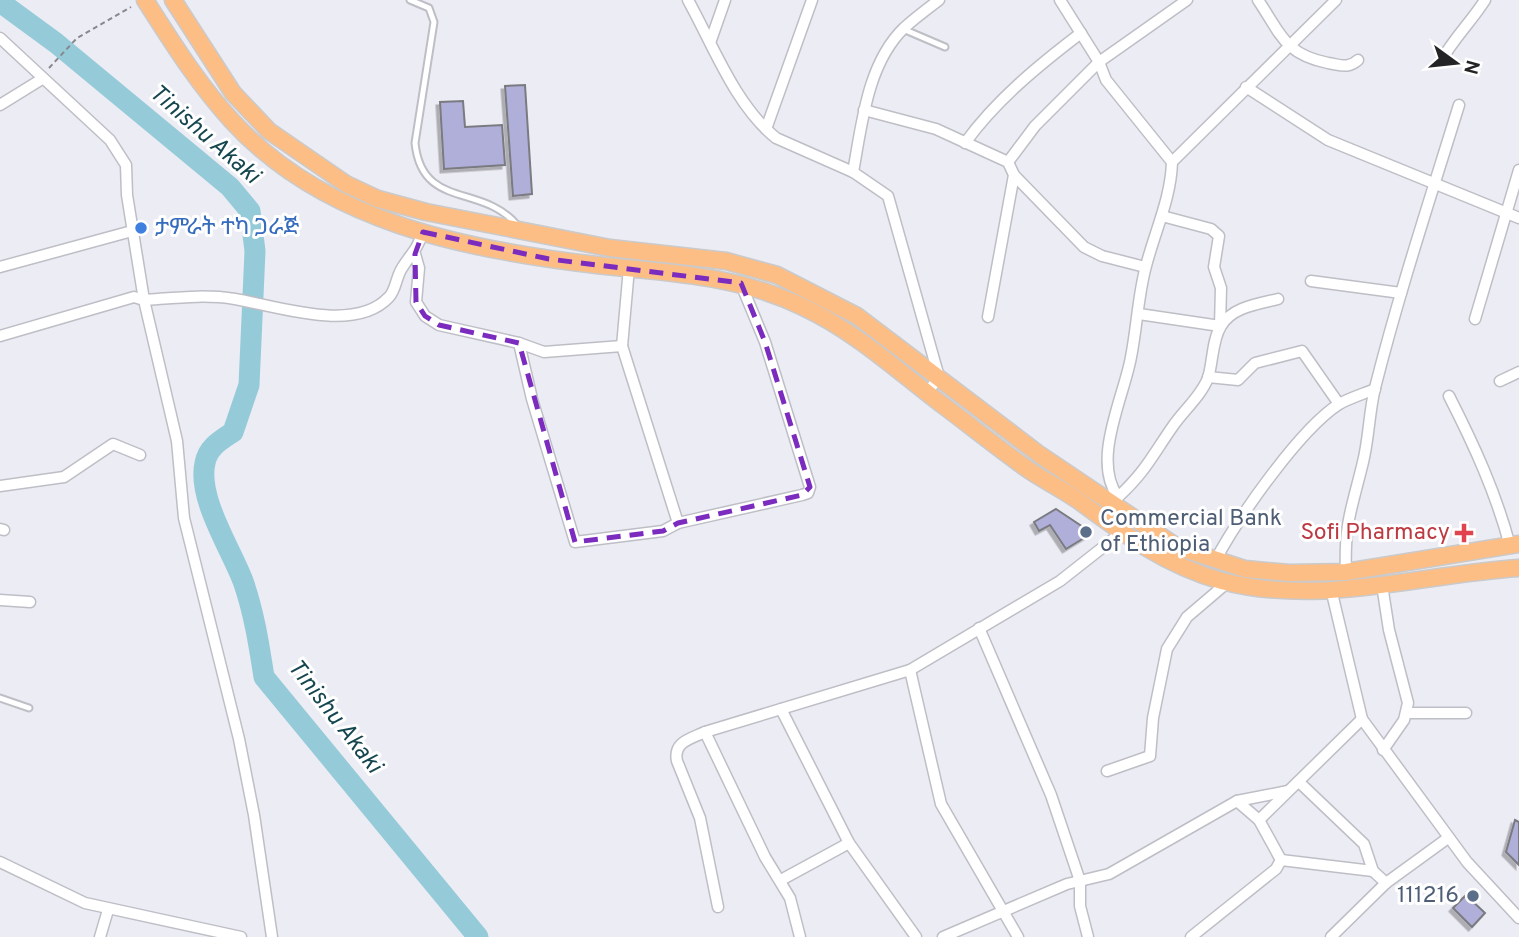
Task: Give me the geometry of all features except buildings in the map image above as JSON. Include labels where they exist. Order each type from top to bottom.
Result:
[{"type":"main road","points":[[173,0],[233,93],[269,131],[303,156],[378,199],[523,233],[610,248],[726,261],[777,275],[856,316],[1040,455],[1116,500],[1177,547],[1245,569],[1289,573],[1346,572],[1514,545]]},
{"type":"main road","points":[[139,3],[199,83],[264,153],[298,178],[348,207],[423,232],[549,259],[703,275],[741,283],[802,306],[841,327],[1027,469],[1121,533],[1180,567],[1228,582],[1279,591],[1382,585],[1519,568]]},
{"type":"street","points":[[688,0],[742,97],[766,129],[776,138],[853,172],[888,196],[939,377],[927,393]]},
{"type":"street","points":[[711,40],[725,0]]},
{"type":"street","points":[[766,129],[812,0]]},
{"type":"street","points":[[853,172],[864,110],[876,72],[903,29],[939,0]]},
{"type":"street","points":[[1060,0],[1099,62],[1106,80],[1172,162]]},
{"type":"street","points":[[1258,0],[1288,48],[1315,60],[1344,66],[1358,60]]},
{"type":"street","points":[[1162,216],[1211,229],[1219,236],[1214,267],[1221,288],[1220,326],[1208,377],[1154,459],[1116,500],[1109,475],[1112,423],[1129,367],[1145,267],[1162,216],[1172,162],[1336,0]]},
{"type":"street","points":[[1441,61],[1456,35],[1468,26],[1485,0]]},
{"type":"street","points":[[1008,162],[1035,127],[1099,62],[1185,1]]},
{"type":"street","points":[[965,143],[979,122],[1034,69],[1081,33]]},
{"type":"street","points":[[0,38],[110,140],[126,165],[132,231],[144,300],[177,441],[184,518],[249,790],[271,937]]},
{"type":"street","points":[[0,105],[42,79]]},
{"type":"street","points":[[1247,87],[1328,140],[1519,218]]},
{"type":"street","points":[[1346,572],[1345,537],[1348,513],[1364,461],[1375,389],[1401,293],[1459,105]]},
{"type":"street","points":[[864,110],[936,129],[1008,162],[1014,175],[1083,247],[1102,256],[1145,267]]},
{"type":"street","points":[[1475,319],[1519,170]]},
{"type":"street","points":[[988,317],[1014,175]]},
{"type":"street","points":[[0,267],[132,231]]},
{"type":"street","points":[[0,337],[62,320],[125,298],[144,300],[204,296],[348,316],[370,311],[390,296],[402,267],[415,254],[423,232]]},
{"type":"street","points":[[415,254],[419,268],[416,302],[425,316],[439,325],[519,343],[544,352],[622,346]]},
{"type":"street","points":[[629,268],[622,346],[678,523]]},
{"type":"street","points":[[1311,281],[1401,293]]},
{"type":"street","points":[[519,343],[532,399],[575,542],[663,531],[678,523],[802,495],[808,493],[810,487],[765,342],[741,283]]},
{"type":"street","points":[[1220,326],[1231,314],[1278,299]]},
{"type":"street","points":[[1139,314],[1220,326]]},
{"type":"street","points":[[1208,377],[1238,380],[1255,363],[1303,351],[1339,404]]},
{"type":"street","points":[[1500,381],[1519,372]]},
{"type":"street","points":[[1215,561],[1233,526],[1310,430],[1339,404],[1375,389]]},
{"type":"street","points":[[1449,396],[1483,464],[1514,545]]},
{"type":"street","points":[[0,486],[64,477],[113,444],[140,455]]},
{"type":"street","points":[[718,907],[703,831],[675,752],[678,745],[705,732],[910,670],[1060,581],[1121,533]]},
{"type":"street","points":[[1107,771],[1150,756],[1153,718],[1167,649],[1186,617],[1228,582]]},
{"type":"street","points":[[1382,585],[1389,630],[1407,691],[1407,713],[1383,750]]},
{"type":"street","points":[[1331,589],[1362,719],[1448,838],[1482,880],[1519,918]]},
{"type":"street","points":[[0,600],[30,602]]},
{"type":"street","points":[[978,628],[1051,795],[1080,881],[1080,906],[1088,937]]},
{"type":"street","points":[[910,670],[941,804],[1018,937]]},
{"type":"street","points":[[780,709],[849,844],[916,937]]},
{"type":"street","points":[[1407,713],[1466,713]]},
{"type":"street","points":[[1259,820],[1362,719]]},
{"type":"street","points":[[705,732],[765,857],[790,898],[800,937]]},
{"type":"street","points":[[1299,782],[1364,844],[1373,871],[1387,883]]},
{"type":"street","points":[[943,937],[1080,881],[1109,874],[1237,801],[1289,790]]},
{"type":"street","points":[[1237,801],[1259,820],[1282,860]]},
{"type":"street","points":[[1331,937],[1387,883],[1448,838]]},
{"type":"street","points":[[781,880],[849,844]]},
{"type":"street","points":[[1282,860],[1373,871]]},
{"type":"street","points":[[1191,937],[1276,869],[1282,860]]},
{"type":"street","points":[[0,862],[85,903],[241,937]]},
{"type":"street","points":[[100,937],[108,910]]},
{"type":"lane","points":[[410,0],[429,8],[434,22],[415,142],[417,162],[423,174],[435,186],[499,206],[523,233]]},
{"type":"lane","points":[[903,29],[945,47]]},
{"type":"lane","points":[[0,698],[29,708]]},
{"type":"path","points":[[42,79],[58,55],[77,38],[139,3]]},
{"type":"highlighted area","points":[[423,232],[549,259],[741,283],[765,342],[810,487],[802,495],[678,523],[663,531],[575,542],[519,343],[439,325],[425,316],[416,302],[415,254]]},
{"type":"waterway","name":"Tinishu Akaki","points":[[0,2],[56,43],[230,187],[250,211],[255,251],[249,385],[233,432],[216,444],[205,463],[204,477],[210,507],[247,593],[264,677],[478,937]]},
{"type":"place","name":"ታምራት ተካ ጋራጅ","points":[[141,228]]},
{"type":"place","name":"Commercial Bank of Ethiopia","points":[[1086,532]]},
{"type":"place","name":"Sofi Pharmacy","points":[[1464,533]]},
{"type":"place","name":"111216","points":[[1473,896]]}]
